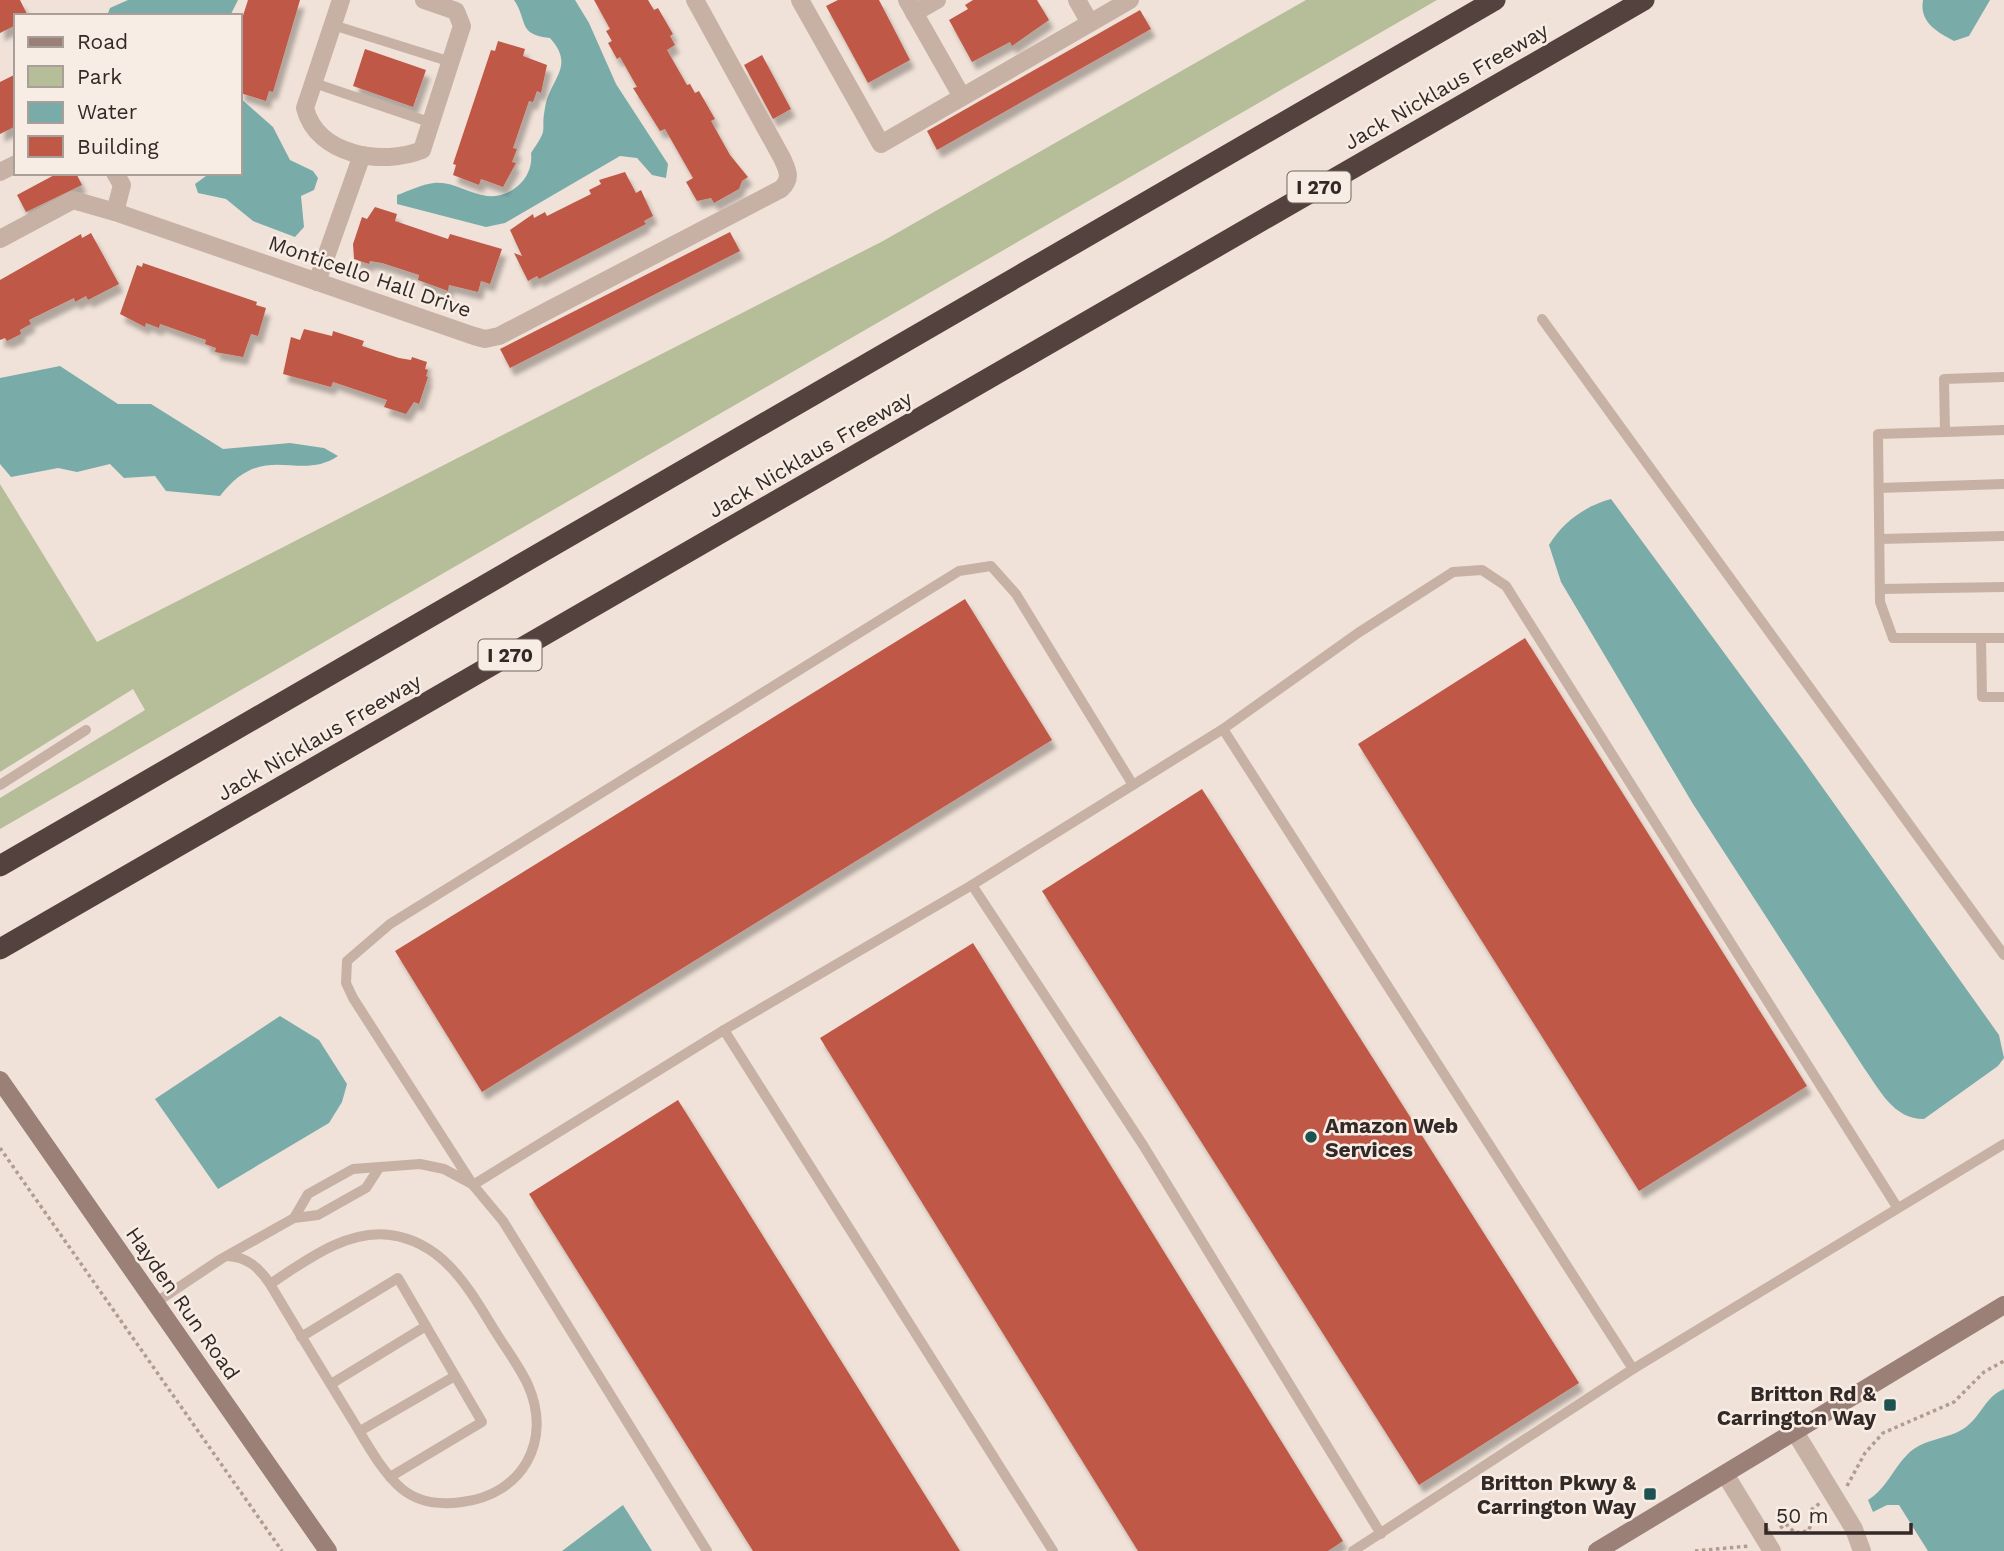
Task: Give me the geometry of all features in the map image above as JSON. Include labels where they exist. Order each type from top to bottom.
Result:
[{"type":"highway","points":[[0,866],[1495,0]]},
{"type":"highway","name":"Jack Nicklaus Freeway","points":[[0,949],[1644,0]]},
{"type":"main road","name":"Hayden Run Road","points":[[0,1080],[328,1551]]},
{"type":"main road","points":[[1597,1551],[2004,1305]]},
{"type":"street","points":[[341,0],[305,108],[308,118],[318,131],[339,147],[362,155],[388,159],[422,150],[462,26],[456,11],[424,0]]},
{"type":"street","name":"Monticello Hall Drive","points":[[2,232],[73,200],[116,212],[474,336],[499,336],[788,183],[789,173],[782,158],[695,0]]},
{"type":"street","points":[[800,0],[881,144],[961,95],[1130,0]]},
{"type":"street","points":[[937,0],[911,6],[961,95]]},
{"type":"street","points":[[1077,0],[1090,23]]},
{"type":"street","points":[[317,282],[362,155]]},
{"type":"street","points":[[116,212],[122,185],[117,175]]},
{"type":"street","points":[[1795,1432],[1854,1529],[1862,1551]]},
{"type":"street","points":[[1725,1474],[1768,1544]]},
{"type":"lane","points":[[333,25],[451,62]]},
{"type":"lane","points":[[314,83],[432,122]]},
{"type":"lane","points":[[1542,319],[2004,955]]},
{"type":"lane","points":[[1945,432],[1944,379],[2004,377]]},
{"type":"lane","points":[[2004,430],[1878,434],[1880,602],[1893,638],[2004,638]]},
{"type":"lane","points":[[1879,488],[2004,484]]},
{"type":"lane","points":[[1880,539],[2004,536]]},
{"type":"lane","points":[[707,1551],[503,1222],[473,1185],[352,998],[346,983],[347,961],[390,924],[959,571],[991,566],[1016,594],[1133,785]]},
{"type":"lane","points":[[473,1185],[724,1030],[971,885],[1223,729],[1358,633],[1453,572],[1482,569],[1506,586],[1897,1207]]},
{"type":"lane","points":[[1880,589],[2004,587]]},
{"type":"lane","points":[[1980,638],[1982,697],[2004,696]]},
{"type":"lane","points":[[1223,729],[1633,1369]]},
{"type":"lane","points":[[0,785],[86,730]]},
{"type":"lane","points":[[971,885],[1143,1145],[1381,1534]]},
{"type":"lane","points":[[724,1030],[1053,1551]]},
{"type":"lane","points":[[1353,1551],[1633,1369],[2004,1144]]},
{"type":"lane","points":[[294,1218],[308,1194],[353,1169],[379,1168],[396,1163],[420,1164],[444,1169],[473,1185]]},
{"type":"lane","points":[[155,1303],[227,1256],[294,1218],[318,1215],[366,1188],[379,1168]]},
{"type":"lane","points":[[227,1256],[240,1256],[254,1265],[270,1284],[360,1431],[390,1477],[405,1492],[429,1503],[470,1501],[507,1486],[522,1473],[530,1456],[536,1430],[536,1409],[528,1384],[475,1298],[454,1271],[423,1243],[387,1234],[341,1243],[323,1250],[270,1284]]},
{"type":"lane","points":[[302,1337],[398,1278],[482,1422],[390,1477]]},
{"type":"lane","points":[[331,1384],[426,1326]]},
{"type":"lane","points":[[360,1431],[455,1376]]},
{"type":"path","points":[[0,1148],[282,1551]]},
{"type":"path","points":[[1695,1551],[1768,1544],[1786,1524],[1795,1533],[1808,1531],[1814,1519],[1811,1510],[1851,1484],[1865,1453],[1883,1433],[1954,1402],[1984,1372],[2004,1361]]},
{"type":"green space","points":[[1306,0],[1437,0],[0,829],[0,798],[145,710],[133,689],[0,772],[0,484],[97,642],[883,241]]},
{"type":"water","points":[[128,0],[238,0],[231,14],[108,14],[110,8]]},
{"type":"water","points":[[514,0],[575,0],[589,23],[616,84],[668,164],[666,178],[652,175],[637,158],[620,156],[505,223],[486,227],[397,204],[397,195],[429,184],[448,184],[480,195],[496,196],[513,190],[525,178],[531,162],[531,153],[542,134],[545,108],[559,73],[561,57],[550,38],[532,34],[528,30]]},
{"type":"water","points":[[1923,0],[1990,0],[1969,36],[1954,41],[1936,30],[1927,20],[1922,8]]},
{"type":"water","points":[[242,100],[273,127],[290,160],[313,171],[318,178],[314,190],[301,196],[304,227],[295,237],[253,221],[226,199],[198,193],[195,184],[207,175],[242,175]]},
{"type":"water","points":[[60,366],[118,404],[151,404],[223,449],[290,443],[324,448],[338,456],[309,466],[266,465],[251,470],[236,479],[220,496],[166,491],[155,476],[124,478],[110,464],[77,472],[58,468],[11,477],[0,464],[0,378]]},
{"type":"water","points":[[1611,499],[1803,760],[1999,1035],[2004,1058],[1998,1066],[1924,1119],[1913,1118],[1896,1109],[1864,1068],[1693,804],[1561,582],[1549,545],[1561,529],[1576,516]]},
{"type":"water","points":[[280,1016],[319,1040],[347,1084],[342,1102],[329,1123],[218,1189],[155,1099]]},
{"type":"water","points":[[2004,1389],[2004,1551],[1928,1551],[1899,1505],[1887,1505],[1873,1512],[1868,1500],[1880,1490],[1913,1449],[1966,1427],[1993,1396]]},
{"type":"water","points":[[623,1505],[652,1551],[562,1551]]},
{"type":"building","points":[[0,0],[20,0],[27,14],[14,14],[14,26],[0,33]]},
{"type":"building","points":[[248,0],[300,0],[273,92],[269,91],[266,101],[242,94],[242,19]]},
{"type":"building","points":[[594,0],[648,0],[654,10],[658,8],[673,34],[670,36],[675,45],[667,50],[687,85],[690,84],[695,93],[699,91],[715,119],[711,121],[730,155],[748,177],[742,181],[739,189],[714,203],[711,198],[697,201],[686,182],[693,178],[665,129],[660,131],[633,88],[637,87],[620,57],[617,59],[608,43],[612,41],[606,31],[610,29]]},
{"type":"building","points":[[838,0],[879,0],[910,60],[868,83],[826,6]]},
{"type":"building","points":[[973,0],[1037,0],[1049,20],[1012,46],[1010,42],[972,62],[949,20],[968,9],[965,5]]},
{"type":"building","points":[[1140,10],[1151,29],[937,150],[927,131]]},
{"type":"building","points":[[498,41],[525,49],[523,56],[547,65],[541,93],[537,91],[533,102],[529,101],[513,148],[517,149],[512,162],[516,163],[503,187],[481,179],[479,185],[453,175],[456,165],[453,164],[491,50],[495,51]]},
{"type":"building","points":[[365,49],[426,70],[413,107],[353,86]]},
{"type":"building","points":[[762,55],[791,109],[773,119],[744,65]]},
{"type":"building","points":[[14,75],[14,127],[0,134],[0,82]]},
{"type":"building","points":[[625,172],[636,193],[641,190],[653,216],[644,221],[646,224],[539,279],[537,276],[528,281],[514,253],[522,256],[510,230],[533,214],[534,218],[545,212],[547,216],[591,194],[589,190],[601,184],[599,180]]},
{"type":"building","points":[[54,175],[77,175],[82,185],[26,212],[17,195]]},
{"type":"building","points":[[375,207],[397,214],[395,221],[448,239],[450,234],[502,249],[490,284],[481,281],[478,292],[449,285],[448,291],[418,280],[419,275],[382,263],[370,261],[369,264],[354,259],[353,244],[362,217],[367,219]]},
{"type":"building","points":[[730,232],[740,251],[510,368],[500,349]]},
{"type":"building","points":[[91,233],[119,284],[88,300],[86,296],[75,302],[74,298],[29,320],[31,324],[20,330],[21,334],[7,341],[5,338],[0,340],[0,280],[81,234],[82,238]]},
{"type":"building","points":[[143,263],[257,302],[256,305],[266,308],[258,336],[251,334],[243,357],[215,352],[216,348],[205,344],[206,340],[160,324],[159,328],[146,323],[145,327],[120,314],[137,265],[142,267]]},
{"type":"building","points":[[304,329],[332,336],[333,331],[364,341],[362,346],[399,358],[411,360],[412,357],[427,362],[425,369],[428,370],[428,377],[419,404],[414,402],[406,414],[384,407],[387,400],[333,382],[331,387],[283,374],[291,337],[300,340]]},
{"type":"building","points":[[965,599],[1052,740],[482,1092],[395,951]]},
{"type":"building","points":[[1525,638],[1807,1086],[1639,1191],[1358,744]]},
{"type":"building","name":"Amazon Web Services","points":[[1202,789],[1579,1383],[1419,1485],[1042,891]]},
{"type":"building","points":[[973,943],[1343,1541],[1328,1551],[1138,1551],[820,1038]]},
{"type":"building","points":[[678,1100],[960,1551],[753,1551],[529,1194]]},
{"type":"place","name":"Amazon Web Services","points":[[1311,1137]]},
{"type":"place","name":"Britton Rd & Carrington Way","points":[[1890,1405]]},
{"type":"place","name":"Britton Pkwy & Carrington Way","points":[[1650,1494]]}]
